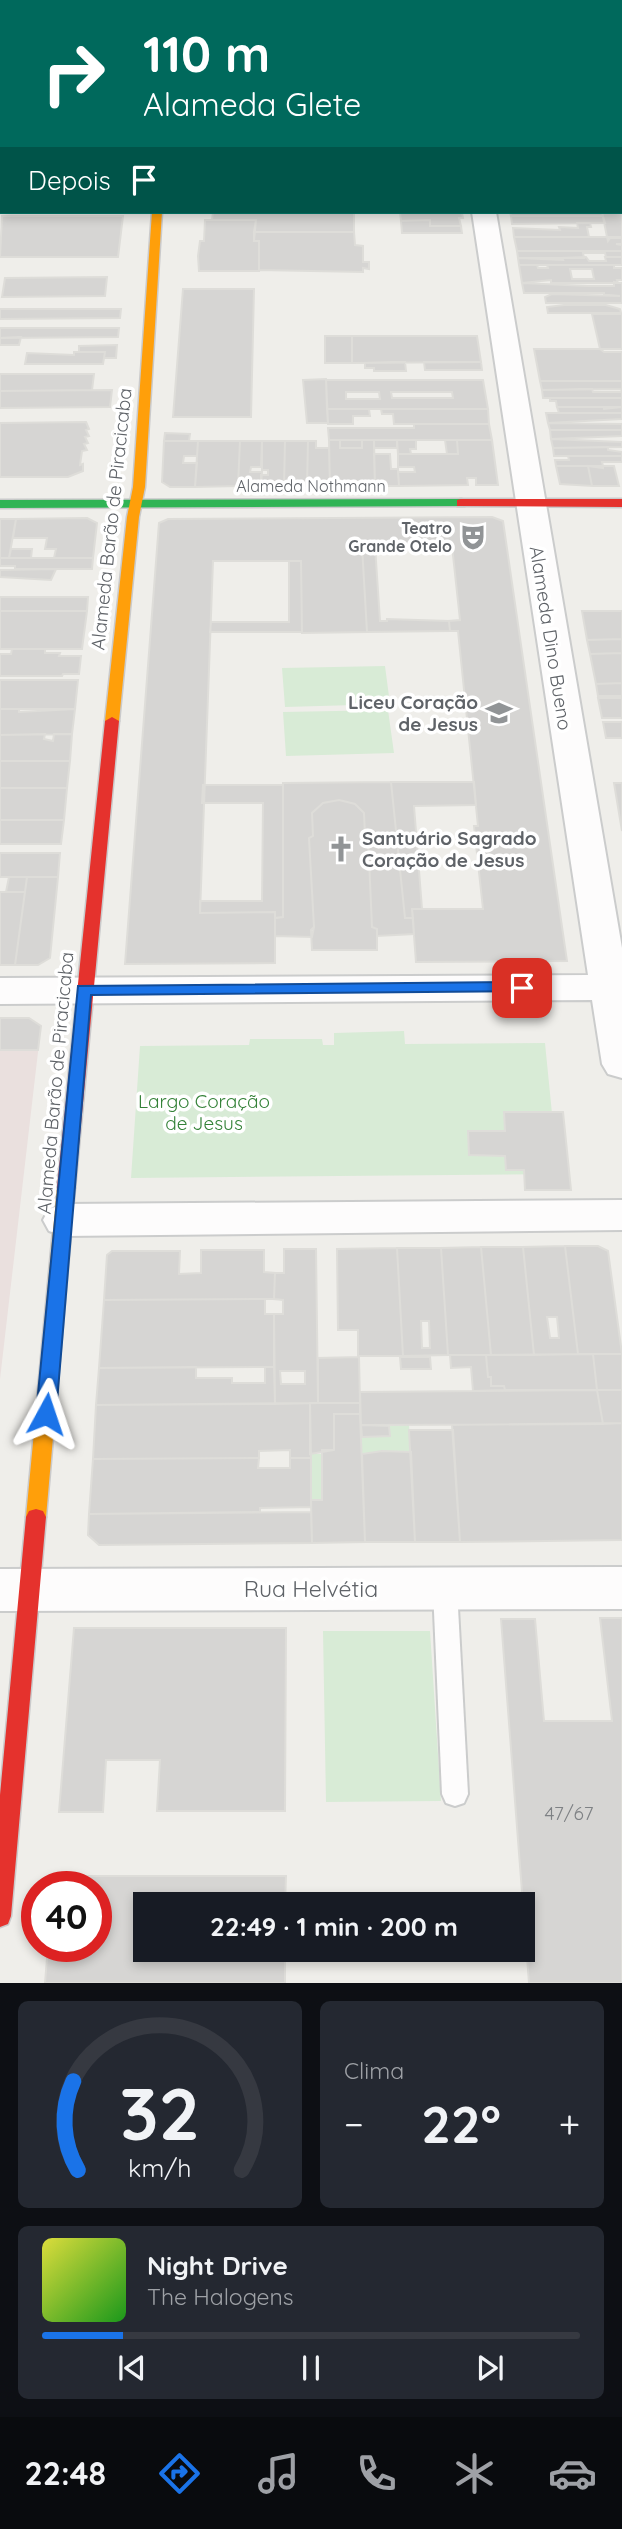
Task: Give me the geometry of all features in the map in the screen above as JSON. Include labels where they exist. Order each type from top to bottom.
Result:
[{"type":"street","name":"Alameda Barão de Piracicaba","points":[[0,1916],[15,1590],[64,1220],[84,990],[139,487],[157,214]]},
{"type":"street","name":"Alameda Dino Bueno","points":[[484,214],[530,503],[615,987],[622,1064]]},
{"type":"street","name":"Alameda Nothmann","points":[[0,503],[622,503]]},
{"type":"street","points":[[0,991],[615,987]]},
{"type":"street","points":[[64,1220],[622,1215]]},
{"type":"street","name":"Rua Helvétia","points":[[15,1590],[622,1588]]},
{"type":"lane","points":[[445,1589],[455,1794]]},
{"type":"shaded area","points":[[0,1018],[29,1018],[41,1026],[0,1379]]},
{"type":"green space","points":[[385,666],[390,704],[285,707],[282,668]]},
{"type":"green space","points":[[388,710],[394,753],[286,756],[283,712]]},
{"type":"green space","name":"Largo Coração de Jesus","points":[[404,1031],[405,1044],[545,1043],[558,1174],[131,1178],[140,1046],[249,1045],[250,1039],[322,1039],[323,1045],[334,1045],[334,1033]]},
{"type":"green space","points":[[409,1425],[411,1452],[362,1454],[362,1437],[389,1436],[389,1426]]},
{"type":"green space","points":[[310,1454],[322,1454],[322,1500],[311,1500]]},
{"type":"green space","points":[[323,1631],[430,1631],[441,1801],[326,1802]]},
{"type":"building","points":[[213,214],[354,214],[354,232],[254,232],[256,220],[212,220]]},
{"type":"building","points":[[400,214],[462,214],[463,218],[459,218],[461,226],[430,226],[430,220],[401,221]]},
{"type":"building","points":[[510,214],[603,216],[511,216]]},
{"type":"building","points":[[602,214],[622,214],[622,237],[607,237]]},
{"type":"building","points":[[2,216],[123,216],[118,257],[0,257]]},
{"type":"building","points":[[511,216],[603,216],[605,223],[512,224]]},
{"type":"building","points":[[205,220],[256,220],[254,241],[259,241],[259,271],[199,271],[198,256],[200,241],[204,241]]},
{"type":"building","points":[[430,220],[430,226],[461,226],[462,233],[402,233],[401,221]]},
{"type":"building","points":[[577,223],[590,223],[591,227],[587,227],[589,237],[514,237],[513,228],[560,230],[559,227],[578,228]]},
{"type":"building","points":[[254,232],[354,232],[355,245],[363,246],[363,262],[369,262],[369,269],[363,268],[363,272],[259,270],[259,241],[254,241]]},
{"type":"building","points":[[514,237],[607,237],[608,241],[610,238],[622,238],[622,244],[616,244],[622,245],[622,251],[517,251]]},
{"type":"building","points":[[517,251],[622,251],[622,257],[606,257],[605,253],[583,253],[584,258],[518,258]]},
{"type":"building","points":[[586,257],[589,261],[606,261],[605,257],[622,257],[622,265],[519,265],[518,258],[563,260],[562,258]]},
{"type":"building","points":[[519,265],[548,268],[547,265],[614,265],[614,268],[622,268],[622,280],[617,280],[618,283],[551,283],[551,280],[522,283]],"holes":[[[570,269],[592,269],[594,279],[572,279]]]},
{"type":"building","points":[[107,277],[105,296],[2,297],[5,278]]},
{"type":"building","points":[[614,282],[622,283],[622,303],[546,303],[545,297],[552,294],[620,296],[604,293],[524,293],[522,283],[614,286]]},
{"type":"building","points":[[183,289],[254,289],[251,417],[173,417]]},
{"type":"building","points":[[606,305],[620,309],[621,313],[548,313],[547,307]]},
{"type":"building","points":[[0,309],[121,309],[120,318],[0,319]]},
{"type":"building","points":[[592,314],[622,314],[622,349],[600,349]]},
{"type":"building","points":[[0,328],[119,328],[118,337],[0,338]]},
{"type":"building","points":[[325,336],[352,336],[352,363],[325,363]]},
{"type":"building","points":[[352,336],[477,336],[481,362],[352,363]]},
{"type":"building","points":[[21,337],[19,345],[0,345],[0,338]]},
{"type":"building","points":[[117,345],[116,358],[104,358],[105,352],[79,352],[79,346]]},
{"type":"building","points":[[534,349],[600,349],[604,352],[622,352],[622,381],[540,381]]},
{"type":"building","points":[[74,352],[105,352],[103,364],[25,364],[27,353],[74,355]]},
{"type":"building","points":[[405,362],[406,371],[374,371],[374,368],[365,368],[365,363]]},
{"type":"building","points":[[424,362],[481,362],[482,370],[425,370]]},
{"type":"building","points":[[0,374],[94,374],[92,390],[0,391]]},
{"type":"building","points":[[326,379],[328,423],[307,423],[303,380]]},
{"type":"building","points":[[326,380],[483,380],[488,409],[327,409]],"holes":[[[346,392],[379,392],[380,399],[346,399]],[[391,392],[452,392],[453,398],[392,398]]]},
{"type":"building","points":[[540,381],[622,381],[622,389],[542,390]]},
{"type":"building","points":[[592,389],[593,392],[621,392],[622,389],[622,398],[543,398],[542,390]]},
{"type":"building","points":[[112,390],[110,407],[0,408],[0,391]]},
{"type":"building","points":[[550,398],[622,398],[622,407],[557,407],[556,401],[550,401]]},
{"type":"building","points":[[557,407],[622,407],[622,413],[559,413]]},
{"type":"building","points":[[327,409],[369,409],[370,416],[353,416],[353,424],[328,424]]},
{"type":"building","points":[[381,409],[488,409],[489,424],[394,424],[393,414],[382,414]]},
{"type":"building","points":[[546,413],[622,413],[622,419],[548,423]]},
{"type":"building","points":[[86,422],[89,436],[85,437],[88,443],[84,444],[87,450],[82,451],[80,465],[83,464],[83,471],[68,477],[0,477],[0,423]]},
{"type":"building","points":[[548,423],[622,424],[622,430],[550,430]]},
{"type":"building","points":[[414,424],[489,424],[492,440],[329,440],[328,428],[414,428]]},
{"type":"building","points":[[550,430],[622,430],[622,436],[551,439]]},
{"type":"building","points":[[165,433],[190,434],[189,441],[164,441]]},
{"type":"building","points":[[551,439],[622,442],[622,447],[553,448]]},
{"type":"building","points":[[329,440],[340,440],[340,448],[362,448],[362,440],[374,440],[375,486],[330,486]]},
{"type":"building","points":[[340,440],[362,440],[362,448],[340,448]]},
{"type":"building","points":[[374,440],[397,440],[397,448],[374,448]]},
{"type":"building","points":[[397,440],[416,440],[416,449],[410,449],[411,454],[398,454]]},
{"type":"building","points":[[445,440],[457,440],[458,454],[447,454]]},
{"type":"building","points":[[457,440],[492,440],[498,485],[476,485],[476,478],[467,478],[468,485],[399,486],[398,472],[415,472],[414,467],[398,467],[398,454],[458,454]]},
{"type":"building","points":[[164,441],[198,441],[197,456],[184,456],[183,463],[197,463],[195,487],[170,487],[162,482]]},
{"type":"building","points":[[198,441],[240,441],[238,486],[195,487]]},
{"type":"building","points":[[240,441],[262,441],[261,467],[251,467],[250,472],[262,472],[261,486],[238,486]]},
{"type":"building","points":[[262,441],[285,441],[284,486],[261,486],[261,475],[268,475],[268,470],[262,470]]},
{"type":"building","points":[[285,441],[308,441],[307,486],[284,486]]},
{"type":"building","points":[[308,441],[316,441],[316,448],[329,448],[330,486],[307,486]]},
{"type":"building","points":[[608,447],[608,450],[622,452],[622,456],[554,456],[553,448]]},
{"type":"building","points":[[374,454],[390,454],[391,469],[398,469],[399,486],[375,486]]},
{"type":"building","points":[[568,456],[622,456],[622,462],[602,462],[603,466],[556,466],[555,460],[569,460]]},
{"type":"building","points":[[556,466],[588,466],[592,486],[560,484]]},
{"type":"building","points":[[588,466],[614,466],[619,486],[592,486]]},
{"type":"building","name":"Liceu Coração de Jesus","points":[[492,517],[503,521],[567,961],[416,962],[412,909],[483,909],[474,826],[478,826],[458,631],[450,631],[449,621],[460,620],[452,546],[362,546],[367,632],[302,633],[301,561],[213,561],[200,913],[275,912],[275,963],[125,964],[159,523],[168,519]]},
{"type":"building","points":[[87,518],[97,523],[93,558],[54,558],[56,549],[45,549],[47,538],[13,538],[16,519]]},
{"type":"building","points":[[0,519],[16,519],[9,558],[0,558]]},
{"type":"building","points":[[362,546],[375,546],[380,621],[449,621],[450,631],[367,632]]},
{"type":"building","points":[[11,549],[32,549],[31,558],[9,558]]},
{"type":"building","points":[[0,558],[93,558],[92,569],[15,569],[15,566],[0,566]]},
{"type":"building","points":[[289,561],[301,561],[302,632],[210,632],[211,622],[289,622]]},
{"type":"building","points":[[56,569],[51,580],[0,577],[0,570]]},
{"type":"building","points":[[0,597],[88,597],[87,611],[0,611]]},
{"type":"building","points":[[0,611],[87,611],[82,649],[0,649]]},
{"type":"building","points":[[582,611],[622,611],[622,639],[587,640]]},
{"type":"building","points":[[622,639],[622,653],[590,654],[587,640]]},
{"type":"building","points":[[12,649],[45,649],[45,653],[60,653],[59,656],[81,656],[79,674],[0,676],[0,654],[11,654]]},
{"type":"building","points":[[622,653],[622,683],[596,684],[590,654]]},
{"type":"building","points":[[0,680],[78,680],[75,709],[0,709]]},
{"type":"building","points":[[622,683],[622,696],[598,696],[596,684]]},
{"type":"building","points":[[598,698],[622,698],[622,718],[602,718]]},
{"type":"building","points":[[0,709],[19,709],[19,712],[75,709],[72,734],[0,735]]},
{"type":"building","points":[[603,722],[622,722],[622,738],[606,738]]},
{"type":"building","points":[[45,734],[44,739],[53,741],[54,734],[72,734],[70,761],[0,761],[0,735]]},
{"type":"building","points":[[0,761],[70,761],[67,788],[0,788]]},
{"type":"building","points":[[391,782],[405,918],[413,918],[414,934],[377,936],[377,929],[372,927],[368,836],[365,836],[364,813],[355,804],[339,800],[323,803],[312,813],[313,836],[309,838],[314,927],[312,937],[275,936],[275,918],[283,917],[283,783]]},
{"type":"building","points":[[391,782],[474,782],[476,805],[414,806],[422,909],[412,909],[413,918],[405,918]]},
{"type":"building","points":[[614,783],[622,783],[622,831]]},
{"type":"building","points":[[203,785],[283,785],[283,917],[275,918],[275,912],[200,913],[200,901],[262,901],[263,803],[202,803]]},
{"type":"building","points":[[0,788],[67,788],[64,820],[0,820]]},
{"type":"building","points":[[339,800],[355,804],[364,813],[365,836],[368,836],[372,927],[377,929],[377,950],[312,950],[311,930],[314,927],[309,838],[313,836],[312,813],[323,803]]},
{"type":"building","points":[[0,820],[64,820],[61,844],[0,844]]},
{"type":"building","points":[[0,853],[60,853],[58,877],[0,877]]},
{"type":"building","points":[[9,877],[27,877],[25,892],[6,892]]},
{"type":"building","points":[[27,877],[58,877],[50,958],[38,965],[15,965]]},
{"type":"building","points":[[0,892],[25,892],[15,965],[0,965]]},
{"type":"building","points":[[0,1018],[29,1018],[41,1026],[38,1050],[0,1050]]},
{"type":"building","points":[[504,1112],[563,1112],[571,1190],[525,1190],[524,1170],[506,1170],[505,1156],[469,1155],[468,1131],[505,1131]]},
{"type":"building","points":[[565,1246],[578,1354],[534,1355],[523,1247]],"holes":[[[547,1317],[557,1317],[559,1338],[550,1338]]]},
{"type":"building","points":[[565,1246],[598,1246],[608,1251],[622,1354],[578,1354]]},
{"type":"building","points":[[481,1247],[523,1247],[534,1355],[491,1355]]},
{"type":"building","points":[[481,1247],[491,1355],[448,1355],[441,1248]]},
{"type":"building","points":[[397,1248],[441,1248],[448,1355],[403,1356]],"holes":[[[421,1321],[429,1321],[430,1348],[422,1348]]]},
{"type":"building","points":[[397,1248],[403,1356],[358,1356],[358,1330],[338,1330],[337,1249]]},
{"type":"building","points":[[284,1249],[316,1249],[318,1403],[275,1404],[274,1314],[283,1314],[283,1300],[274,1299],[275,1273],[284,1273]],"holes":[[[280,1371],[305,1371],[305,1384],[281,1384]]]},
{"type":"building","points":[[201,1250],[264,1250],[264,1272],[275,1273],[274,1299],[104,1300],[107,1255],[112,1251],[180,1251],[179,1274],[201,1273]]},
{"type":"building","points":[[265,1299],[265,1314],[274,1314],[274,1367],[99,1368],[104,1300]]},
{"type":"building","points":[[593,1354],[597,1390],[505,1390],[504,1386],[491,1386],[491,1377],[488,1377],[486,1355]]},
{"type":"building","points":[[593,1354],[622,1354],[622,1390],[597,1390]]},
{"type":"building","points":[[450,1355],[486,1355],[491,1386],[504,1386],[505,1390],[473,1391],[471,1367],[451,1368]]},
{"type":"building","points":[[359,1357],[360,1403],[318,1403],[318,1358]]},
{"type":"building","points":[[400,1357],[430,1357],[431,1369],[401,1369]]},
{"type":"building","points":[[196,1367],[196,1378],[232,1378],[232,1383],[265,1383],[265,1367],[274,1367],[275,1404],[96,1405],[99,1368]]},
{"type":"building","points":[[597,1390],[603,1424],[361,1425],[360,1392]]},
{"type":"building","points":[[597,1390],[622,1390],[622,1423],[603,1424]]},
{"type":"building","points":[[310,1403],[360,1403],[360,1414],[334,1414],[334,1450],[310,1454]]},
{"type":"building","points":[[310,1403],[311,1458],[290,1458],[290,1450],[259,1451],[259,1458],[93,1459],[96,1405]]},
{"type":"building","points":[[334,1414],[360,1414],[365,1542],[312,1543],[311,1500],[322,1500],[322,1450],[334,1450]]},
{"type":"building","points":[[622,1423],[622,1540],[460,1542],[452,1425]]},
{"type":"building","points":[[361,1425],[389,1426],[390,1436],[362,1437]]},
{"type":"building","points":[[409,1430],[453,1430],[460,1542],[415,1542]]},
{"type":"building","points":[[382,1451],[411,1452],[415,1542],[365,1542],[362,1454]]},
{"type":"building","points":[[259,1458],[258,1468],[290,1468],[290,1458],[311,1458],[311,1507],[260,1508],[260,1512],[89,1514],[93,1459]]},
{"type":"building","points":[[311,1512],[312,1543],[99,1545],[88,1535],[89,1514]]},
{"type":"building","points":[[600,1618],[622,1618],[622,1983],[529,1983],[527,1962],[535,1962],[535,1892],[522,1892],[501,1619],[535,1619],[544,1721],[612,1721]]},
{"type":"building","points":[[74,1628],[286,1628],[285,1811],[157,1811],[160,1760],[106,1760],[103,1812],[59,1812]]},
{"type":"building","points":[[112,1876],[286,1876],[285,1892],[133,1892],[133,1962],[285,1962],[285,1983],[45,1983],[47,1962],[112,1962]]},
{"type":"traffic: fast","points":[[0,504],[461,503]]},
{"type":"traffic: slow","points":[[112,721],[133,517],[139,487],[157,214]]},
{"type":"traffic: slow","points":[[36,1517],[66,1188]]},
{"type":"traffic: jam","points":[[461,503],[622,503]]},
{"type":"traffic: jam","points":[[66,1188],[112,721]]},
{"type":"traffic: jam","points":[[0,1916],[36,1517]]},
{"type":"place","name":"Teatro Grande Otelo","points":[[473,537]]},
{"type":"place","name":"Liceu Coração de Jesus","points":[[499,713]]},
{"type":"place","name":"Santuário Sagrado Coração de Jesus","points":[[341,849]]},
{"type":"route","points":[[46,1414],[84,990],[522,988]]}]
